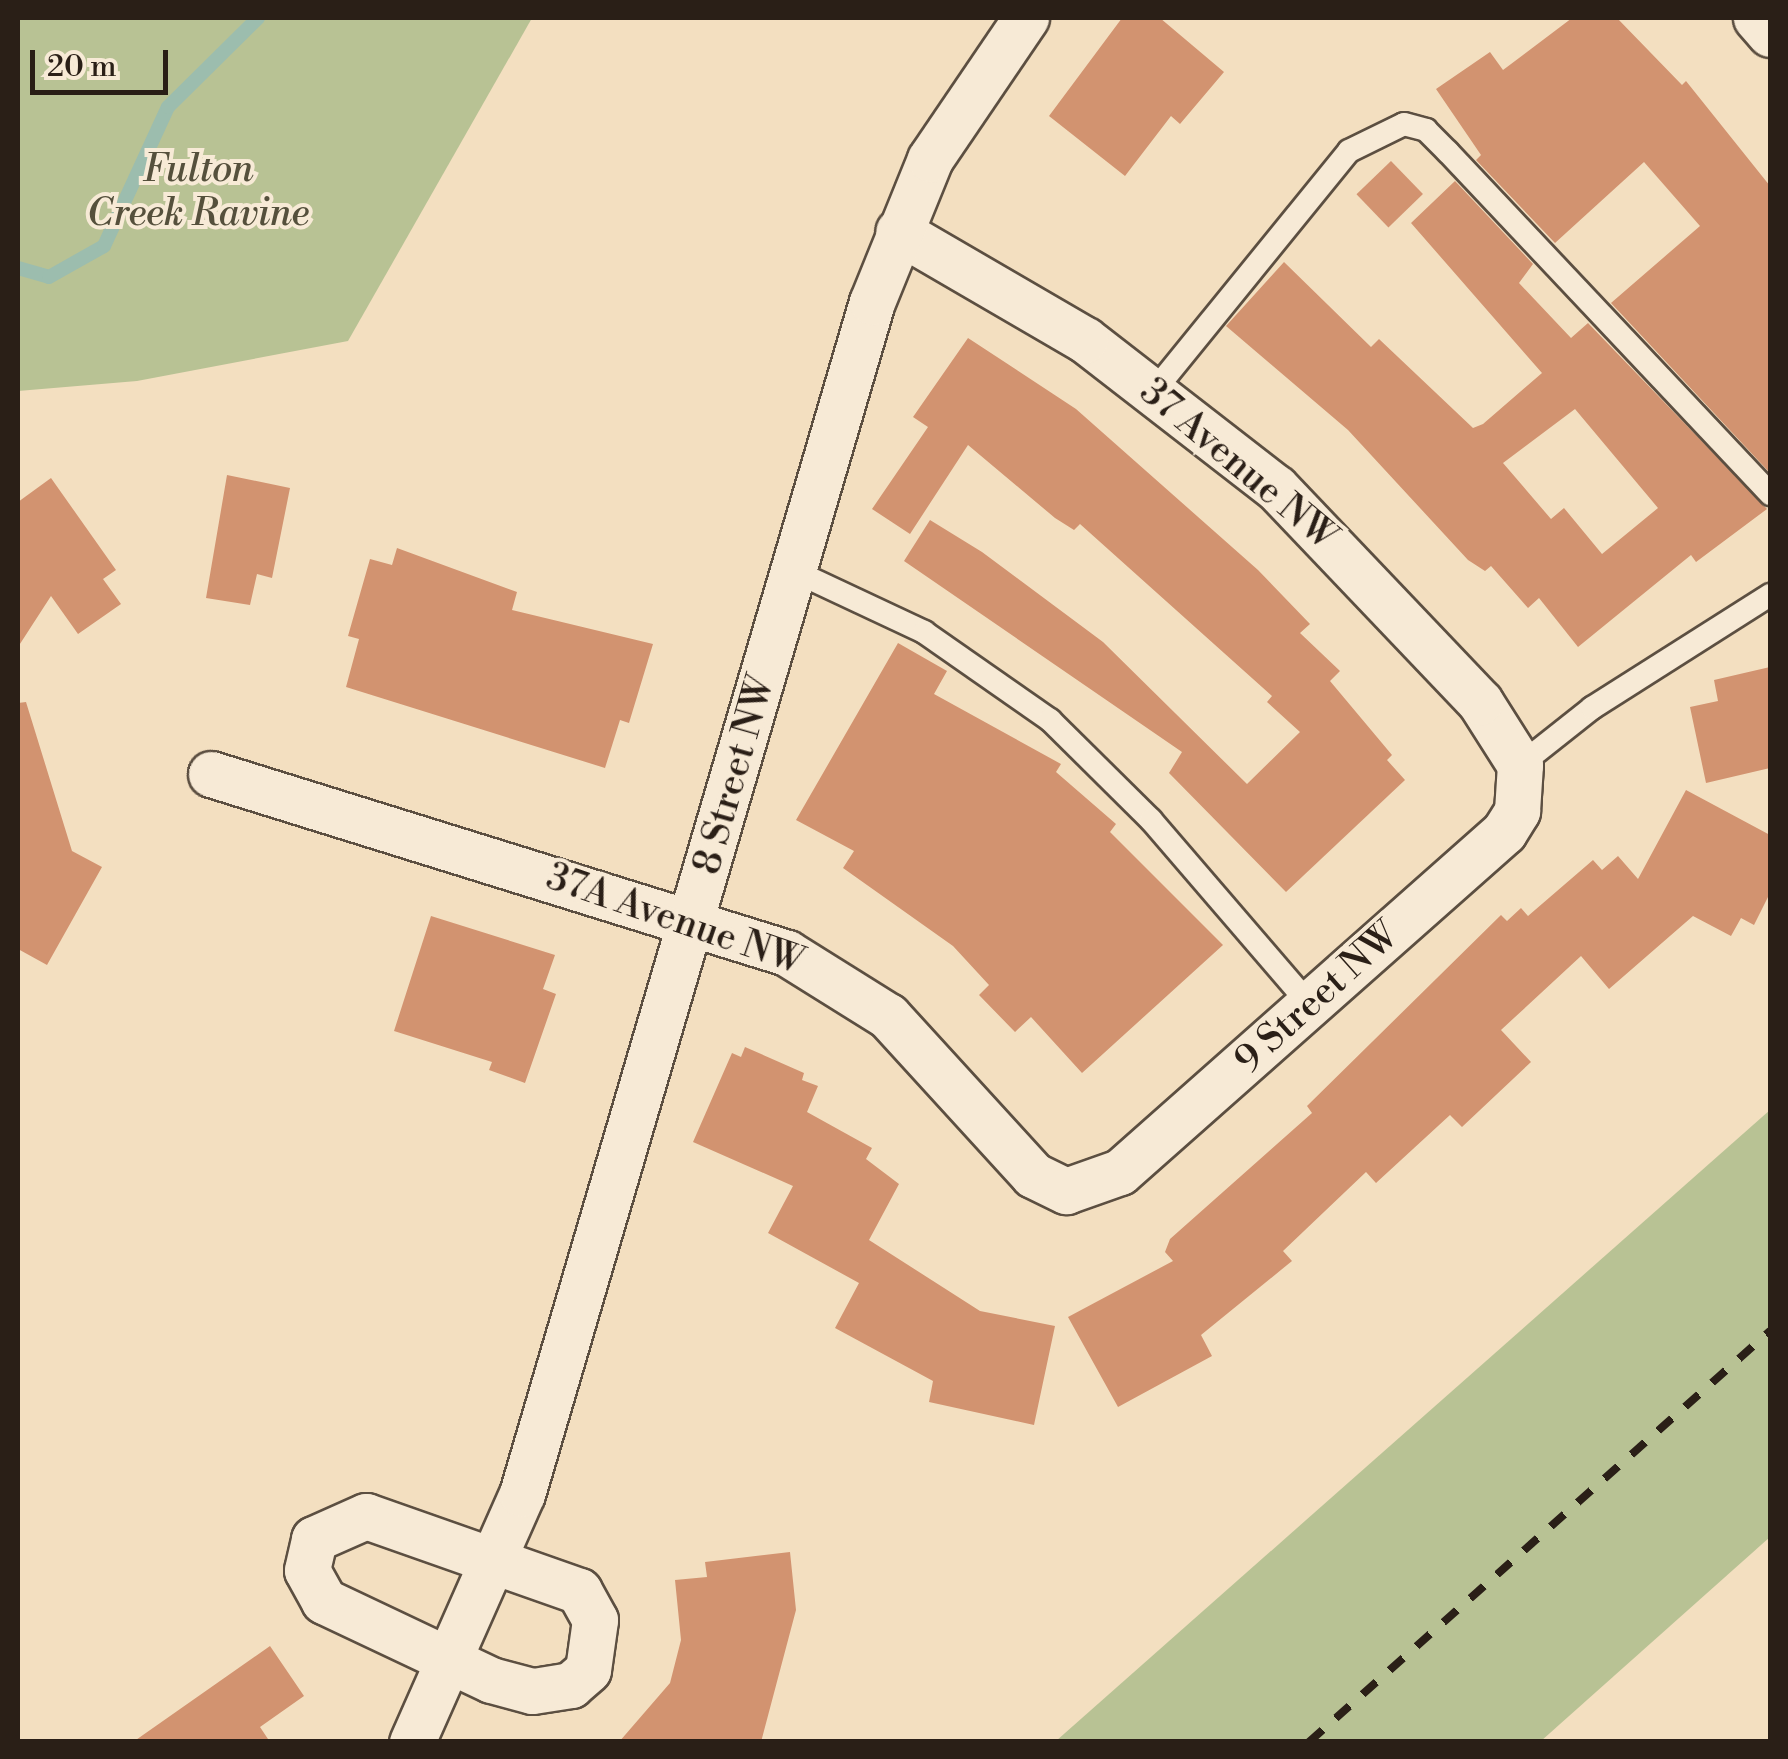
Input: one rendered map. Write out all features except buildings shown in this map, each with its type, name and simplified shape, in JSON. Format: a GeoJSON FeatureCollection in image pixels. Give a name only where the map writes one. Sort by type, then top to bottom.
{"type":"FeatureCollection","features":[{"type":"Feature","properties":{"kind":"street","name":"8 Street NW"},"geometry":{"type":"LineString","coordinates":[[412,1742],[453,1663],[498,1559],[898,231],[966,97],[1026,18]]}},
{"type":"Feature","properties":{"kind":"street"},"geometry":{"type":"LineString","coordinates":[[1756,18],[1770,34]]}},
{"type":"Feature","properties":{"kind":"street","name":"37 Avenue NW"},"geometry":{"type":"LineString","coordinates":[[898,231],[1018,298],[1154,391],[1325,534],[1495,720],[1520,765]]}},
{"type":"Feature","properties":{"kind":"street","name":"9 Street NW"},"geometry":{"type":"LineString","coordinates":[[1066,1191],[1120,1172],[1504,832],[1516,811],[1520,765]]}},
{"type":"Feature","properties":{"kind":"street","name":"37A Avenue NW"},"geometry":{"type":"LineString","coordinates":[[211,774],[693,918],[786,953],[858,993],[916,1042],[1017,1161],[1066,1191]]}},
{"type":"Feature","properties":{"kind":"street"},"geometry":{"type":"LineString","coordinates":[[366,1516],[498,1559],[578,1591],[595,1620],[588,1670],[571,1685],[532,1690],[453,1663],[324,1601],[307,1570],[314,1539],[366,1516]]}},
{"type":"Feature","properties":{"kind":"lane"},"geometry":{"type":"LineString","coordinates":[[1154,391],[1349,150],[1404,124],[1426,130],[1448,152],[1770,494]]}},
{"type":"Feature","properties":{"kind":"lane"},"geometry":{"type":"LineString","coordinates":[[794,571],[924,632],[1050,720],[1151,820],[1310,1004]]}},
{"type":"Feature","properties":{"kind":"lane"},"geometry":{"type":"LineString","coordinates":[[1520,765],[1592,708],[1770,596]]}},
{"type":"Feature","properties":{"kind":"green space","name":"Fulton Creek Ravine"},"geometry":{"type":"Polygon","coordinates":[[[18,18],[532,18],[348,341],[137,381],[18,391],[18,18]]]}},
{"type":"Feature","properties":{"kind":"green space"},"geometry":{"type":"Polygon","coordinates":[[[1770,1110],[1770,1537],[1541,1741],[1056,1741],[1770,1110]]]}},
{"type":"Feature","properties":{"kind":"waterway"},"geometry":{"type":"LineString","coordinates":[[18,268],[49,277],[104,246],[168,107],[258,18]]}},
{"type":"Feature","properties":{"kind":"railway"},"geometry":{"type":"LineString","coordinates":[[1309,1742],[1770,1331]]}}]}
